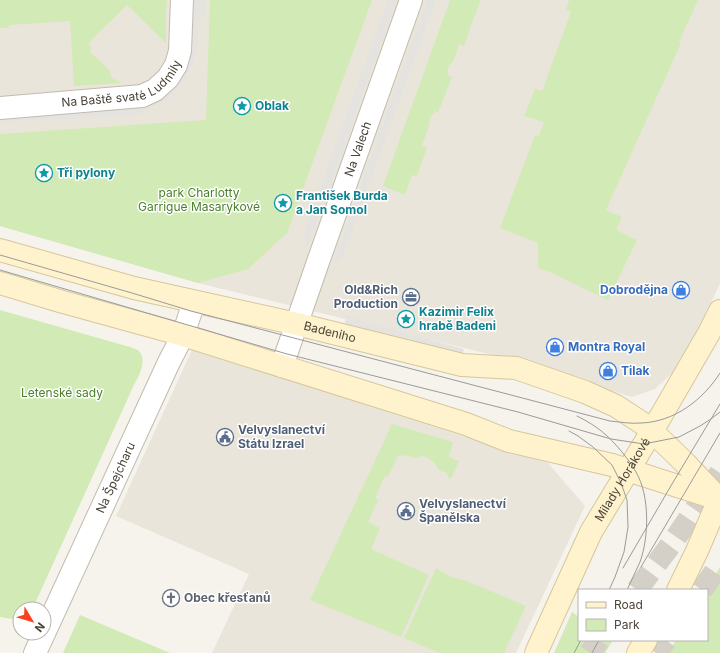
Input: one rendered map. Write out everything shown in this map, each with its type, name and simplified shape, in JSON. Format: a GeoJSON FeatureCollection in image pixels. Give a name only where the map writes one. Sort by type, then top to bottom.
{"type":"FeatureCollection","features":[{"type":"Feature","properties":{"kind":"main road","name":"Badeniho"},"geometry":{"type":"LineString","coordinates":[[0,250],[134,288],[297,324],[462,365],[516,368],[523,370],[592,394],[616,406],[652,431],[720,498]]}},
{"type":"Feature","properties":{"kind":"main road"},"geometry":{"type":"LineString","coordinates":[[0,283],[183,335],[466,424],[509,441],[612,465],[720,498],[697,552],[678,589]]}},
{"type":"Feature","properties":{"kind":"main road","name":"Milady Horákové"},"geometry":{"type":"LineString","coordinates":[[536,653],[591,532],[652,431],[709,333],[720,311]]}},
{"type":"Feature","properties":{"kind":"main road"},"geometry":{"type":"LineString","coordinates":[[638,653],[645,641]]}},
{"type":"Feature","properties":{"kind":"street","name":"Na Baště svaté Ludmily"},"geometry":{"type":"LineString","coordinates":[[0,108],[142,96],[155,90],[168,78],[176,65],[180,51],[182,0]]}},
{"type":"Feature","properties":{"kind":"street","name":"Na Valech"},"geometry":{"type":"LineString","coordinates":[[282,366],[411,0]]}},
{"type":"Feature","properties":{"kind":"street","name":"Na Špejcharu"},"geometry":{"type":"LineString","coordinates":[[35,653],[169,362],[183,335],[194,302]]}},
{"type":"Feature","properties":{"kind":"shaded area"},"geometry":{"type":"Polygon","coordinates":[[[0,0],[720,0],[720,284],[681,365],[655,389],[632,397],[497,356],[198,283],[0,226],[0,0]]]}},
{"type":"Feature","properties":{"kind":"shaded area"},"geometry":{"type":"Polygon","coordinates":[[[189,0],[206,0],[206,14],[199,20],[197,47],[194,60],[184,81],[168,98],[138,114],[126,116],[0,122],[0,112],[156,96],[189,0]]]}},
{"type":"Feature","properties":{"kind":"shaded area"},"geometry":{"type":"Polygon","coordinates":[[[388,0],[397,0],[307,249],[304,232],[388,0]]]}},
{"type":"Feature","properties":{"kind":"shaded area"},"geometry":{"type":"Polygon","coordinates":[[[427,0],[436,0],[343,257],[333,263],[427,0]]]}},
{"type":"Feature","properties":{"kind":"shaded area"},"geometry":{"type":"Polygon","coordinates":[[[347,315],[362,321],[464,349],[461,358],[344,325],[347,315]]]}},
{"type":"Feature","properties":{"kind":"shaded area"},"geometry":{"type":"Polygon","coordinates":[[[192,350],[548,463],[585,506],[516,653],[212,653],[249,574],[116,516],[192,350]]]}},
{"type":"Feature","properties":{"kind":"green space"},"geometry":{"type":"Polygon","coordinates":[[[0,0],[167,0],[166,43],[127,5],[88,44],[92,48],[89,51],[109,70],[112,78],[122,83],[74,86],[70,21],[9,25],[9,28],[0,28],[0,0]]]}},
{"type":"Feature","properties":{"kind":"green space","name":"park Charlotty Garrigue Masarykové"},"geometry":{"type":"Polygon","coordinates":[[[210,0],[372,0],[287,233],[248,269],[198,283],[0,226],[0,134],[206,120],[210,0]]]}},
{"type":"Feature","properties":{"kind":"green space"},"geometry":{"type":"Polygon","coordinates":[[[450,0],[481,0],[464,46],[459,44],[453,62],[448,68],[448,76],[452,77],[438,113],[435,111],[430,118],[422,146],[427,148],[417,176],[412,175],[405,195],[383,186],[450,0]]]}},
{"type":"Feature","properties":{"kind":"green space"},"geometry":{"type":"Polygon","coordinates":[[[569,0],[698,0],[679,42],[681,43],[606,210],[622,217],[616,230],[637,240],[608,300],[550,272],[538,268],[538,243],[500,228],[535,135],[539,136],[544,122],[524,116],[535,89],[542,91],[571,12],[566,10],[569,0]]]}},
{"type":"Feature","properties":{"kind":"green space","name":"Letenské sady"},"geometry":{"type":"Polygon","coordinates":[[[0,310],[134,348],[142,355],[143,360],[139,374],[36,601],[12,601],[12,619],[0,617],[0,310]]]}},
{"type":"Feature","properties":{"kind":"green space"},"geometry":{"type":"Polygon","coordinates":[[[392,424],[453,442],[449,457],[459,461],[451,479],[447,473],[439,470],[434,462],[426,457],[421,456],[414,458],[406,455],[398,455],[388,477],[385,476],[375,498],[378,500],[368,522],[380,528],[371,549],[429,575],[401,637],[310,600],[392,424]]]}},
{"type":"Feature","properties":{"kind":"green space"},"geometry":{"type":"Polygon","coordinates":[[[720,567],[720,653],[668,653],[675,641],[708,641],[708,589],[707,589],[720,567]]]}},
{"type":"Feature","properties":{"kind":"green space"},"geometry":{"type":"Polygon","coordinates":[[[436,568],[451,577],[464,580],[526,606],[504,653],[440,653],[404,638],[436,568]]]}},
{"type":"Feature","properties":{"kind":"green space"},"geometry":{"type":"Polygon","coordinates":[[[572,612],[578,616],[578,641],[612,641],[605,653],[554,653],[572,612]]]}},
{"type":"Feature","properties":{"kind":"green space"},"geometry":{"type":"Polygon","coordinates":[[[80,615],[170,653],[63,653],[80,615]]]}},
{"type":"Feature","properties":{"kind":"tunnel"},"geometry":{"type":"LineString","coordinates":[[638,589],[675,539],[720,473]]}},
{"type":"Feature","properties":{"kind":"tunnel"},"geometry":{"type":"LineString","coordinates":[[703,589],[720,564]]}},
{"type":"Feature","properties":{"kind":"tunnel"},"geometry":{"type":"LineString","coordinates":[[590,653],[598,641]]}},
{"type":"Feature","properties":{"kind":"tunnel"},"geometry":{"type":"LineString","coordinates":[[656,653],[665,641]]}},
{"type":"Feature","properties":{"kind":"tram line"},"geometry":{"type":"LineString","coordinates":[[0,255],[191,311],[610,421],[641,423],[665,419],[686,408],[696,400],[705,392],[720,373]]}},
{"type":"Feature","properties":{"kind":"tram line"},"geometry":{"type":"LineString","coordinates":[[0,270],[287,354],[518,412],[611,439],[644,444],[679,437],[700,426],[720,412]]}},
{"type":"Feature","properties":{"kind":"tram line"},"geometry":{"type":"LineString","coordinates":[[623,568],[720,404]]}},
{"type":"Feature","properties":{"kind":"tram line"},"geometry":{"type":"LineString","coordinates":[[577,416],[596,427],[617,446],[635,469],[641,482],[646,504],[647,517],[645,541],[640,562],[627,589]]}},
{"type":"Feature","properties":{"kind":"tram line"},"geometry":{"type":"LineString","coordinates":[[569,431],[593,447],[612,465],[627,500],[628,527],[624,552],[609,589]]}},
{"type":"Feature","properties":{"kind":"tram line"},"geometry":{"type":"LineString","coordinates":[[641,567],[720,433]]}},
{"type":"Feature","properties":{"kind":"tram line"},"geometry":{"type":"LineString","coordinates":[[574,653],[580,641]]}},
{"type":"Feature","properties":{"kind":"tram line"},"geometry":{"type":"LineString","coordinates":[[592,653],[598,641]]}},
{"type":"Feature","properties":{"kind":"place","name":"Oblak"},"geometry":{"type":"Point","coordinates":[242,106]}},
{"type":"Feature","properties":{"kind":"place","name":"Tři pylony"},"geometry":{"type":"Point","coordinates":[44,173]}},
{"type":"Feature","properties":{"kind":"place","name":"František Burda a Jan Somol"},"geometry":{"type":"Point","coordinates":[283,203]}},
{"type":"Feature","properties":{"kind":"place","name":"Dobrodějna"},"geometry":{"type":"Point","coordinates":[681,290]}},
{"type":"Feature","properties":{"kind":"place","name":"Old&Rich Production"},"geometry":{"type":"Point","coordinates":[411,297]}},
{"type":"Feature","properties":{"kind":"place","name":"Kazimir Felix hrabě Badeni"},"geometry":{"type":"Point","coordinates":[406,319]}},
{"type":"Feature","properties":{"kind":"place","name":"Montra Royal"},"geometry":{"type":"Point","coordinates":[555,347]}},
{"type":"Feature","properties":{"kind":"place","name":"Tilak"},"geometry":{"type":"Point","coordinates":[608,371]}},
{"type":"Feature","properties":{"kind":"place","name":"Velvyslanectví Státu Izrael"},"geometry":{"type":"Point","coordinates":[225,437]}},
{"type":"Feature","properties":{"kind":"place","name":"Velvyslanectví Španělska"},"geometry":{"type":"Point","coordinates":[406,511]}},
{"type":"Feature","properties":{"kind":"place","name":"Obec křesťanů"},"geometry":{"type":"Point","coordinates":[171,598]}}]}
